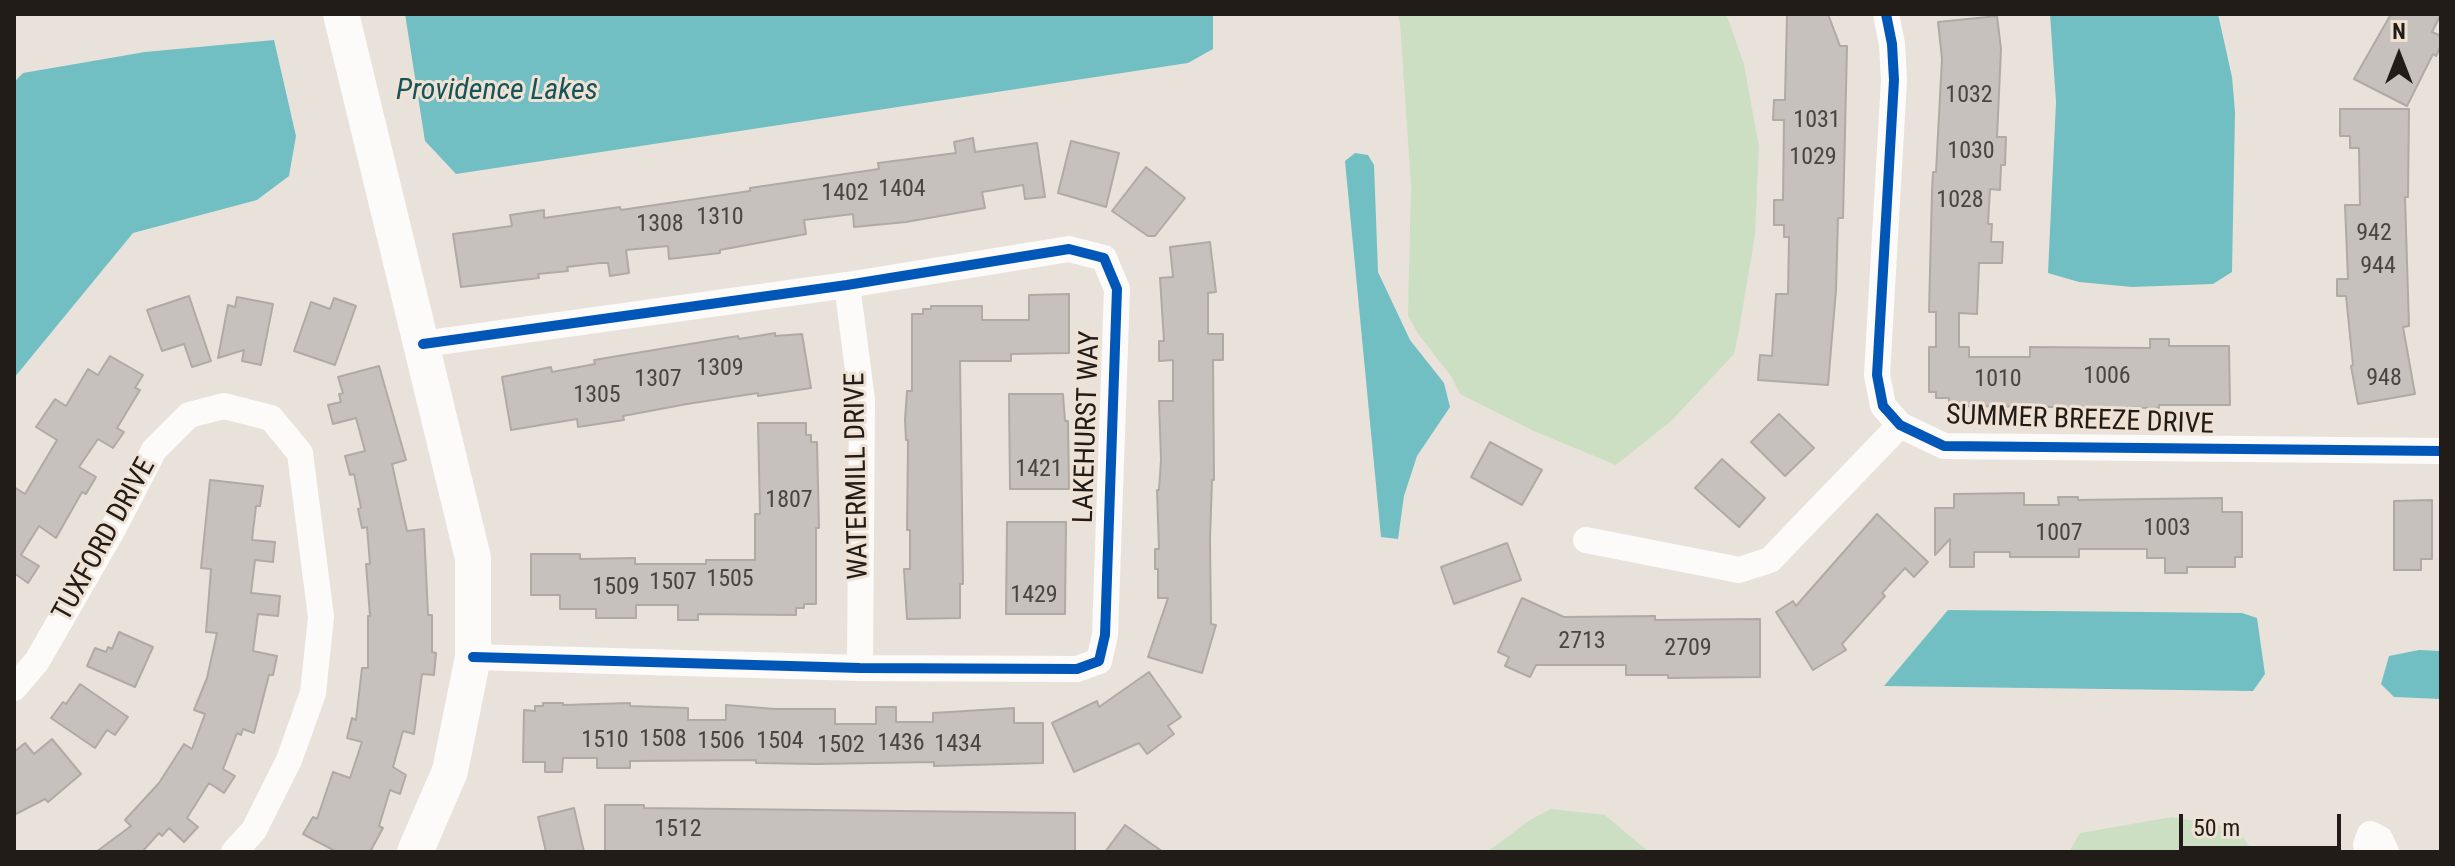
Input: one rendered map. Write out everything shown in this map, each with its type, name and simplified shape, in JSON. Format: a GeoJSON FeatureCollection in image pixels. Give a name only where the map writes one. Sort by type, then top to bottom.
{"type":"FeatureCollection","features":[{"type":"Feature","properties":{"kind":"street"},"geometry":{"type":"LineString","coordinates":[[341,14],[473,558],[473,657],[450,771],[415,852]]}},
{"type":"Feature","properties":{"kind":"street"},"geometry":{"type":"LineString","coordinates":[[1586,540],[1739,570],[1770,560],[1900,425],[1883,406],[1877,375],[1894,80],[1886,14]]}},
{"type":"Feature","properties":{"kind":"street","name":"LAKEHURST WAY"},"geometry":{"type":"LineString","coordinates":[[423,344],[847,285],[1069,249],[1104,258],[1117,289],[1105,635],[1099,661],[1077,669],[860,668],[473,657]]}},
{"type":"Feature","properties":{"kind":"street","name":"WATERMILL DRIVE"},"geometry":{"type":"LineString","coordinates":[[847,285],[862,400],[860,668]]}},
{"type":"Feature","properties":{"kind":"street","name":"TUXFORD DRIVE"},"geometry":{"type":"LineString","coordinates":[[14,688],[37,661],[113,529],[154,450],[189,415],[224,406],[271,418],[300,453],[321,617],[313,693],[289,760],[254,830],[234,852]]}},
{"type":"Feature","properties":{"kind":"street","name":"SUMMER BREEZE DRIVE"},"geometry":{"type":"LineString","coordinates":[[1900,425],[1944,446],[2441,451]]}},
{"type":"Feature","properties":{"kind":"street"},"geometry":{"type":"LineString","coordinates":[[2370,852],[2366,845],[2370,834],[2380,839],[2386,852]]}},
{"type":"Feature","properties":{"kind":"green space"},"geometry":{"type":"Polygon","coordinates":[[[1397,14],[1726,14],[1744,64],[1759,147],[1755,235],[1734,354],[1671,421],[1616,465],[1534,431],[1460,394],[1408,315],[1411,186],[1397,14]]]}},
{"type":"Feature","properties":{"kind":"green space"},"geometry":{"type":"Polygon","coordinates":[[[1551,809],[1605,815],[1649,852],[1487,852],[1530,820],[1551,809]]]}},
{"type":"Feature","properties":{"kind":"green space"},"geometry":{"type":"Polygon","coordinates":[[[2172,817],[2236,828],[2254,852],[2069,852],[2080,833],[2172,817]]]}},
{"type":"Feature","properties":{"kind":"water","name":"Providence Lakes"},"geometry":{"type":"Polygon","coordinates":[[[405,14],[1213,14],[1213,49],[1188,63],[456,174],[425,141],[405,14]]]}},
{"type":"Feature","properties":{"kind":"water"},"geometry":{"type":"Polygon","coordinates":[[[2050,14],[2218,14],[2232,77],[2235,112],[2232,272],[2213,284],[2132,287],[2079,282],[2048,273],[2056,102],[2050,14]]]}},
{"type":"Feature","properties":{"kind":"water"},"geometry":{"type":"Polygon","coordinates":[[[274,40],[296,136],[289,176],[257,200],[133,233],[14,378],[14,82],[23,73],[145,52],[274,40]]]}},
{"type":"Feature","properties":{"kind":"water"},"geometry":{"type":"Polygon","coordinates":[[[1355,153],[1368,155],[1374,165],[1378,272],[1410,340],[1444,383],[1450,407],[1417,456],[1404,496],[1398,539],[1381,537],[1345,161],[1355,153]]]}},
{"type":"Feature","properties":{"kind":"water"},"geometry":{"type":"Polygon","coordinates":[[[1948,610],[2242,613],[2257,618],[2265,674],[2253,691],[1884,686],[1948,610]]]}},
{"type":"Feature","properties":{"kind":"water"},"geometry":{"type":"Polygon","coordinates":[[[2419,650],[2441,651],[2441,699],[2394,697],[2381,684],[2389,656],[2419,650]]]}},
{"type":"Feature","properties":{"kind":"building"},"geometry":{"type":"Polygon","coordinates":[[[1787,14],[1828,14],[1840,46],[1847,46],[1843,218],[1838,218],[1828,385],[1758,380],[1760,355],[1772,356],[1776,294],[1788,294],[1789,237],[1784,237],[1784,225],[1774,225],[1774,200],[1783,200],[1784,120],[1773,120],[1774,100],[1785,100],[1787,14]]]}},
{"type":"Feature","properties":{"kind":"building"},"geometry":{"type":"Polygon","coordinates":[[[2391,14],[2441,14],[2432,32],[2441,36],[2441,45],[2436,56],[2433,54],[2407,106],[2354,79],[2391,14]]]}},
{"type":"Feature","properties":{"kind":"building"},"geometry":{"type":"Polygon","coordinates":[[[1997,16],[2001,49],[1997,137],[2006,137],[2005,165],[2001,165],[2000,190],[1990,189],[1988,224],[1992,224],[1991,242],[2003,242],[2002,263],[1979,263],[1977,314],[1959,313],[1959,347],[1969,347],[1969,357],[2030,357],[2030,347],[2150,348],[2150,339],[2169,339],[2169,346],[2229,346],[2230,405],[2159,405],[2159,408],[1949,406],[1949,398],[1936,398],[1936,392],[1929,392],[1929,347],[1936,347],[1936,312],[1929,312],[1932,191],[1933,172],[1936,172],[1942,59],[1938,22],[1997,16]]]}},
{"type":"Feature","properties":{"kind":"building"},"geometry":{"type":"Polygon","coordinates":[[[2340,109],[2409,109],[2408,197],[2405,197],[2409,326],[2403,327],[2415,394],[2358,404],[2351,366],[2346,296],[2337,296],[2337,279],[2348,279],[2345,205],[2360,205],[2359,148],[2350,148],[2350,136],[2340,136],[2340,109]]]}},
{"type":"Feature","properties":{"kind":"building"},"geometry":{"type":"Polygon","coordinates":[[[973,138],[975,152],[1037,143],[1045,197],[1025,199],[1023,185],[982,192],[985,208],[906,222],[854,227],[853,214],[804,220],[806,234],[720,250],[720,253],[669,259],[668,246],[626,250],[629,273],[610,276],[608,263],[600,263],[538,274],[539,278],[461,287],[453,234],[512,226],[510,215],[544,210],[544,218],[750,191],[750,188],[879,169],[878,163],[956,153],[954,142],[973,138]]]}},
{"type":"Feature","properties":{"kind":"building"},"geometry":{"type":"Polygon","coordinates":[[[1071,141],[1119,153],[1106,207],[1058,193],[1071,141]]]}},
{"type":"Feature","properties":{"kind":"building"},"geometry":{"type":"Polygon","coordinates":[[[1146,167],[1185,198],[1155,236],[1148,236],[1112,211],[1146,167]]]}},
{"type":"Feature","properties":{"kind":"building"},"geometry":{"type":"Polygon","coordinates":[[[1210,242],[1216,292],[1208,293],[1208,334],[1223,334],[1223,360],[1213,360],[1214,480],[1210,539],[1211,624],[1216,625],[1202,673],[1148,657],[1168,598],[1158,598],[1158,569],[1155,569],[1155,549],[1159,549],[1159,401],[1173,401],[1173,360],[1159,361],[1159,341],[1164,341],[1160,278],[1173,277],[1170,247],[1210,242]]]}},
{"type":"Feature","properties":{"kind":"building"},"geometry":{"type":"Polygon","coordinates":[[[1069,294],[1069,353],[1011,354],[1011,361],[960,361],[963,584],[960,584],[960,618],[907,619],[904,569],[910,569],[910,530],[907,530],[908,440],[905,420],[907,391],[912,391],[912,314],[923,314],[923,309],[931,309],[931,306],[982,306],[982,320],[1029,320],[1029,295],[1069,294]]]}},
{"type":"Feature","properties":{"kind":"building"},"geometry":{"type":"Polygon","coordinates":[[[189,296],[211,361],[192,367],[184,344],[162,351],[147,310],[189,296]]]}},
{"type":"Feature","properties":{"kind":"building"},"geometry":{"type":"Polygon","coordinates":[[[237,297],[273,304],[261,365],[242,361],[244,350],[218,358],[228,305],[235,307],[237,297]]]}},
{"type":"Feature","properties":{"kind":"building"},"geometry":{"type":"Polygon","coordinates":[[[334,298],[356,306],[335,365],[294,351],[311,302],[330,309],[334,298]]]}},
{"type":"Feature","properties":{"kind":"building"},"geometry":{"type":"Polygon","coordinates":[[[775,333],[775,336],[802,334],[811,388],[687,404],[623,416],[624,420],[578,427],[577,419],[511,430],[502,377],[551,367],[552,372],[595,364],[594,360],[738,336],[739,339],[775,333]]]}},
{"type":"Feature","properties":{"kind":"building"},"geometry":{"type":"Polygon","coordinates":[[[110,356],[143,375],[135,388],[140,390],[117,428],[124,432],[113,448],[98,439],[79,467],[96,477],[86,494],[82,492],[56,538],[39,526],[21,555],[39,566],[28,583],[14,573],[14,487],[25,494],[57,440],[36,427],[55,399],[66,406],[88,369],[98,375],[110,356]]]}},
{"type":"Feature","properties":{"kind":"building"},"geometry":{"type":"Polygon","coordinates":[[[379,366],[406,460],[392,464],[407,531],[424,529],[428,615],[432,615],[432,652],[436,653],[434,675],[422,674],[414,734],[403,731],[393,767],[406,775],[400,794],[390,790],[379,826],[383,828],[370,852],[337,852],[303,834],[313,817],[317,819],[333,772],[350,778],[362,742],[347,738],[352,718],[356,720],[362,668],[368,668],[370,616],[366,564],[370,564],[367,527],[362,528],[354,474],[350,475],[345,456],[365,451],[356,418],[333,424],[328,405],[341,402],[339,394],[343,393],[338,377],[379,366]]]}},
{"type":"Feature","properties":{"kind":"building"},"geometry":{"type":"Polygon","coordinates":[[[1009,394],[1063,394],[1065,421],[1068,421],[1069,489],[1010,489],[1009,394]]]}},
{"type":"Feature","properties":{"kind":"building"},"geometry":{"type":"Polygon","coordinates":[[[1779,414],[1814,448],[1785,476],[1751,442],[1779,414]]]}},
{"type":"Feature","properties":{"kind":"building"},"geometry":{"type":"Polygon","coordinates":[[[758,423],[806,423],[806,435],[811,435],[811,442],[817,442],[819,528],[816,528],[816,604],[796,608],[796,615],[698,614],[698,620],[678,620],[678,605],[636,605],[636,618],[596,618],[596,609],[560,609],[560,595],[531,595],[531,554],[580,554],[580,559],[635,558],[635,564],[755,560],[755,514],[760,514],[758,423]]]}},
{"type":"Feature","properties":{"kind":"building"},"geometry":{"type":"Polygon","coordinates":[[[1490,442],[1542,470],[1522,505],[1471,477],[1490,442]]]}},
{"type":"Feature","properties":{"kind":"building"},"geometry":{"type":"Polygon","coordinates":[[[1722,459],[1765,498],[1739,527],[1695,488],[1722,459]]]}},
{"type":"Feature","properties":{"kind":"building"},"geometry":{"type":"Polygon","coordinates":[[[210,480],[263,486],[260,506],[256,506],[252,540],[275,542],[273,562],[255,560],[251,593],[280,596],[278,616],[258,614],[253,651],[277,656],[273,675],[269,675],[254,733],[243,729],[241,735],[237,733],[223,769],[235,776],[224,793],[209,783],[187,818],[198,827],[184,842],[169,828],[162,836],[159,833],[142,852],[96,852],[131,826],[125,820],[159,783],[184,744],[192,749],[205,714],[194,710],[207,678],[217,633],[206,632],[211,569],[201,568],[210,480]]]}},
{"type":"Feature","properties":{"kind":"building"},"geometry":{"type":"Polygon","coordinates":[[[2024,493],[2024,505],[2059,505],[2058,497],[2078,497],[2078,500],[2222,498],[2222,512],[2242,512],[2242,557],[2235,557],[2235,567],[2187,567],[2187,573],[2165,573],[2165,558],[2147,558],[2147,549],[2079,549],[2079,557],[2010,557],[2010,552],[1974,552],[1974,567],[1950,567],[1950,539],[1935,555],[1935,508],[1954,508],[1954,494],[2024,493]]]}},
{"type":"Feature","properties":{"kind":"building"},"geometry":{"type":"Polygon","coordinates":[[[2432,500],[2432,559],[2421,559],[2421,570],[2394,570],[2394,501],[2432,500]]]}},
{"type":"Feature","properties":{"kind":"building"},"geometry":{"type":"Polygon","coordinates":[[[1877,514],[1928,562],[1914,577],[1905,568],[1882,593],[1885,596],[1842,644],[1846,650],[1813,670],[1776,612],[1793,601],[1796,606],[1877,514]]]}},
{"type":"Feature","properties":{"kind":"building"},"geometry":{"type":"Polygon","coordinates":[[[1007,522],[1066,522],[1065,614],[1006,614],[1007,522]]]}},
{"type":"Feature","properties":{"kind":"building"},"geometry":{"type":"Polygon","coordinates":[[[1507,543],[1521,580],[1454,604],[1441,567],[1507,543]]]}},
{"type":"Feature","properties":{"kind":"building"},"geometry":{"type":"Polygon","coordinates":[[[1522,598],[1564,617],[1760,619],[1760,677],[1668,678],[1668,675],[1626,675],[1626,665],[1536,665],[1530,677],[1505,666],[1509,657],[1498,652],[1522,598]]]}},
{"type":"Feature","properties":{"kind":"building"},"geometry":{"type":"Polygon","coordinates":[[[119,632],[153,647],[135,687],[87,666],[95,648],[106,652],[108,647],[112,649],[119,632]]]}},
{"type":"Feature","properties":{"kind":"building"},"geometry":{"type":"Polygon","coordinates":[[[1149,672],[1181,717],[1168,726],[1174,734],[1147,754],[1139,743],[1074,772],[1052,723],[1097,701],[1099,707],[1149,672]]]}},
{"type":"Feature","properties":{"kind":"building"},"geometry":{"type":"Polygon","coordinates":[[[80,684],[128,717],[115,735],[107,730],[95,748],[51,718],[80,684]]]}},
{"type":"Feature","properties":{"kind":"building"},"geometry":{"type":"Polygon","coordinates":[[[543,703],[630,703],[630,706],[688,708],[688,720],[726,720],[726,705],[835,709],[835,724],[876,724],[876,707],[896,707],[896,722],[933,722],[933,713],[1014,708],[1014,723],[1043,723],[1043,763],[934,766],[934,762],[630,761],[630,768],[597,768],[597,758],[563,758],[562,772],[545,772],[545,762],[523,762],[524,710],[535,711],[535,706],[543,706],[543,703]]]}},
{"type":"Feature","properties":{"kind":"building"},"geometry":{"type":"Polygon","coordinates":[[[52,739],[81,774],[48,802],[45,799],[14,815],[14,752],[25,743],[34,754],[52,739]]]}},
{"type":"Feature","properties":{"kind":"building"},"geometry":{"type":"Polygon","coordinates":[[[605,805],[1075,813],[1075,852],[605,852],[605,805]]]}},
{"type":"Feature","properties":{"kind":"building"},"geometry":{"type":"Polygon","coordinates":[[[574,808],[584,852],[546,852],[538,817],[574,808]]]}},
{"type":"Feature","properties":{"kind":"building"},"geometry":{"type":"Polygon","coordinates":[[[1125,825],[1163,852],[1105,852],[1125,825]]]}},
{"type":"Feature","properties":{"kind":"cycle path"},"geometry":{"type":"LineString","coordinates":[[1886,14],[1894,80],[1877,375],[1883,406],[1900,425],[1944,446],[2441,451]]}},
{"type":"Feature","properties":{"kind":"cycle path"},"geometry":{"type":"LineString","coordinates":[[423,344],[847,285],[1069,249],[1104,258],[1117,289],[1105,635],[1099,661],[1077,669],[860,668],[473,657]]}}]}
